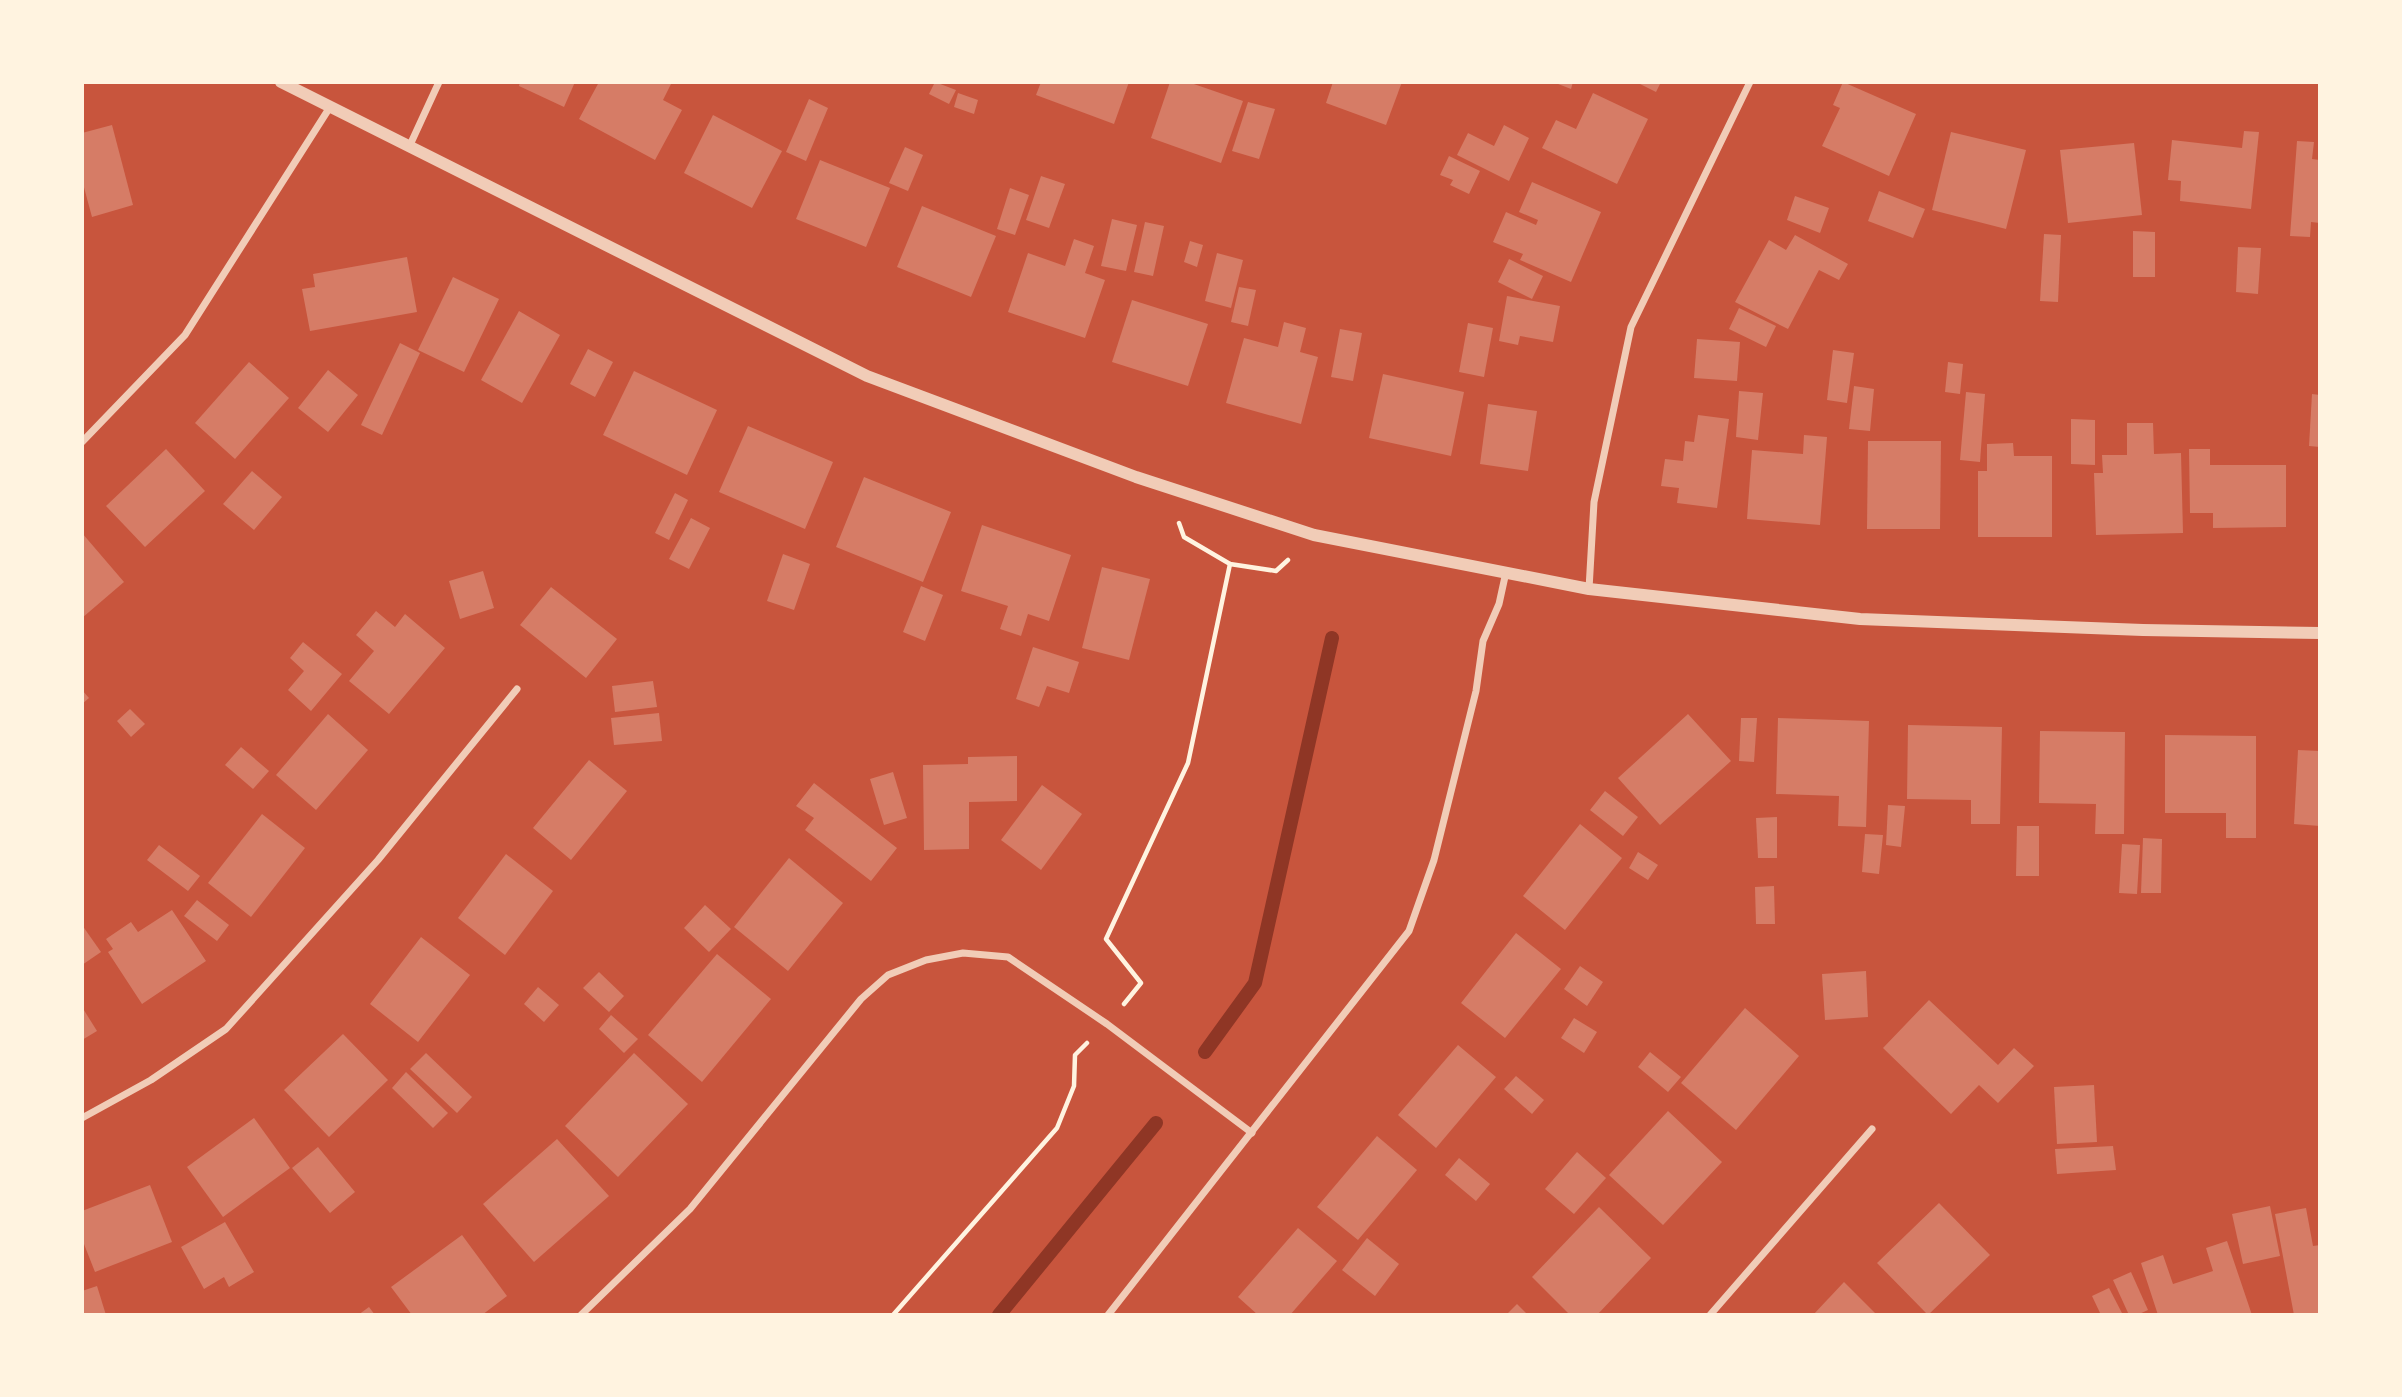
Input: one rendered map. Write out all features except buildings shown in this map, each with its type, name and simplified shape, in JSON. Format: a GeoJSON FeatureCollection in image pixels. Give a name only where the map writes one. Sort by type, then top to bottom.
{"type":"FeatureCollection","features":[{"type":"Feature","properties":{"kind":"street"},"geometry":{"type":"LineString","coordinates":[[281,82],[867,376],[1136,477],[1314,535],[1589,589],[1860,620],[2130,630],[2320,633]]}},
{"type":"Feature","properties":{"kind":"street"},"geometry":{"type":"LineString","coordinates":[[410,145],[439,82]]}},
{"type":"Feature","properties":{"kind":"street"},"geometry":{"type":"LineString","coordinates":[[1589,589],[1594,502],[1631,327],[1750,82]]}},
{"type":"Feature","properties":{"kind":"street"},"geometry":{"type":"LineString","coordinates":[[82,442],[185,335],[330,107]]}},
{"type":"Feature","properties":{"kind":"street"},"geometry":{"type":"LineString","coordinates":[[1108,1315],[1409,931],[1434,860],[1476,691],[1483,641],[1499,604],[1506,572]]}},
{"type":"Feature","properties":{"kind":"street"},"geometry":{"type":"LineString","coordinates":[[82,1118],[151,1080],[226,1029],[378,860],[517,689]]}},
{"type":"Feature","properties":{"kind":"street"},"geometry":{"type":"LineString","coordinates":[[580,1315],[690,1209],[861,999],[888,975],[926,960],[963,953],[1008,957],[1107,1024],[1252,1133]]}},
{"type":"Feature","properties":{"kind":"street"},"geometry":{"type":"LineString","coordinates":[[1710,1315],[1872,1129]]}},
{"type":"Feature","properties":{"kind":"path"},"geometry":{"type":"LineString","coordinates":[[1166,486],[1184,537],[1230,564],[1276,571],[1314,535]]}},
{"type":"Feature","properties":{"kind":"path"},"geometry":{"type":"LineString","coordinates":[[893,1315],[1057,1128],[1074,1086],[1075,1055],[1107,1024],[1140,983],[1106,939],[1188,763],[1230,564]]}},
{"type":"Feature","properties":{"kind":"waterway"},"geometry":{"type":"LineString","coordinates":[[1205,1052],[1255,983],[1332,638]]}},
{"type":"Feature","properties":{"kind":"waterway"},"geometry":{"type":"LineString","coordinates":[[999,1315],[1156,1123]]}}]}
